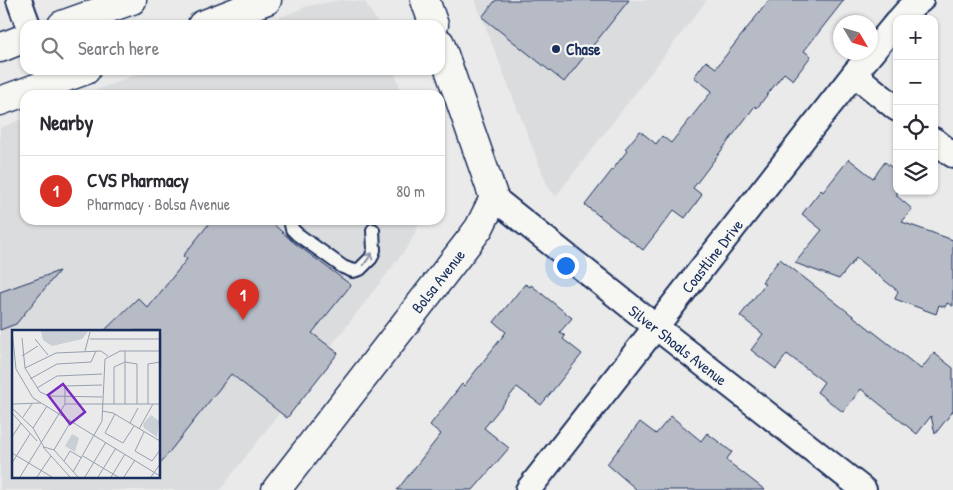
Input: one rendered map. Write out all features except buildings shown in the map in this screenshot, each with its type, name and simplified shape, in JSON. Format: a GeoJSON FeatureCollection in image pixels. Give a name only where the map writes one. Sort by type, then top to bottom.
{"type":"FeatureCollection","features":[{"type":"Feature","properties":{"kind":"main road"},"geometry":{"type":"LineString","coordinates":[[76,20],[132,0]]}},
{"type":"Feature","properties":{"kind":"main road"},"geometry":{"type":"LineString","coordinates":[[215,20],[267,0]]}},
{"type":"Feature","properties":{"kind":"main road"},"geometry":{"type":"LineString","coordinates":[[425,0],[432,20]]}},
{"type":"Feature","properties":{"kind":"main road"},"geometry":{"type":"LineString","coordinates":[[0,48],[20,40]]}},
{"type":"Feature","properties":{"kind":"main road"},"geometry":{"type":"LineString","coordinates":[[445,57],[494,198]]}},
{"type":"Feature","properties":{"kind":"main road"},"geometry":{"type":"LineString","coordinates":[[22,90],[48,77]]}},
{"type":"Feature","properties":{"kind":"main road"},"geometry":{"type":"LineString","coordinates":[[0,101],[20,91]]}},
{"type":"Feature","properties":{"kind":"main road","name":"Bolsa Avenue"},"geometry":{"type":"LineString","coordinates":[[276,490],[479,228],[494,198]]}},
{"type":"Feature","properties":{"kind":"street"},"geometry":{"type":"LineString","coordinates":[[19,0],[26,20]]}},
{"type":"Feature","properties":{"kind":"street"},"geometry":{"type":"LineString","coordinates":[[903,15],[921,0]]}},
{"type":"Feature","properties":{"kind":"street","name":"Coastline Drive"},"geometry":{"type":"LineString","coordinates":[[528,490],[893,27]]}},
{"type":"Feature","properties":{"kind":"street"},"geometry":{"type":"LineString","coordinates":[[854,74],[893,106]]}},
{"type":"Feature","properties":{"kind":"street"},"geometry":{"type":"LineString","coordinates":[[938,143],[953,155]]}},
{"type":"Feature","properties":{"kind":"street","name":"Silver Shoals Avenue"},"geometry":{"type":"LineString","coordinates":[[494,198],[864,490]]}},
{"type":"Feature","properties":{"kind":"lane"},"geometry":{"type":"LineString","coordinates":[[291,225],[297,234],[343,268],[354,271],[360,269],[371,258],[374,250],[373,230]]}},
{"type":"Feature","properties":{"kind":"shaded area"},"geometry":{"type":"Polygon","coordinates":[[[341,0],[365,2],[376,20],[273,20],[308,6],[341,0]]]}},
{"type":"Feature","properties":{"kind":"shaded area"},"geometry":{"type":"Polygon","coordinates":[[[475,0],[707,0],[556,196],[548,187],[475,0]]]}},
{"type":"Feature","properties":{"kind":"shaded area"},"geometry":{"type":"Polygon","coordinates":[[[134,75],[396,75],[400,90],[97,90],[134,75]]]}},
{"type":"Feature","properties":{"kind":"shaded area"},"geometry":{"type":"Polygon","coordinates":[[[20,120],[20,225],[419,225],[409,245],[220,490],[0,490],[0,128],[20,120]]]}},
{"type":"Feature","properties":{"kind":"place","name":"Chase"},"geometry":{"type":"Point","coordinates":[556,49]}},
{"type":"Feature","properties":{"kind":"place","name":"CVS Pharmacy"},"geometry":{"type":"Point","coordinates":[243,320]}}]}
